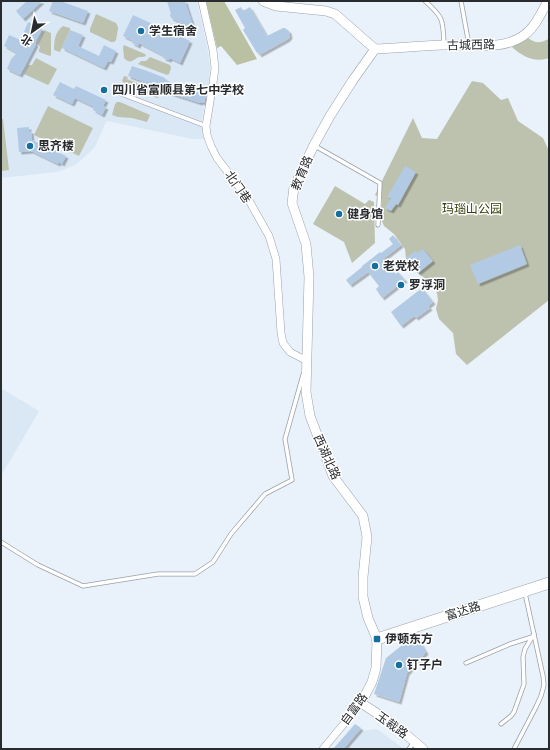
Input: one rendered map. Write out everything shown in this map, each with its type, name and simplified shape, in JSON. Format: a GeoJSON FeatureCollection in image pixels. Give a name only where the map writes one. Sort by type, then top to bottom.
{"type":"FeatureCollection","features":[{"type":"Feature","properties":{"kind":"main road","name":"富达路"},"geometry":{"type":"LineString","coordinates":[[377,639],[549,583]]}},
{"type":"Feature","properties":{"kind":"street","name":"北门巷"},"geometry":{"type":"LineString","coordinates":[[202,1],[213,50],[215,68],[206,126],[207,135],[217,158],[247,197],[269,236],[276,259],[283,343],[290,352],[307,361]]}},
{"type":"Feature","properties":{"kind":"street"},"geometry":{"type":"LineString","coordinates":[[263,1],[276,6],[326,11],[335,14],[375,49]]}},
{"type":"Feature","properties":{"kind":"street","name":"古城西路"},"geometry":{"type":"LineString","coordinates":[[375,49],[444,45],[496,46],[510,43],[524,36],[535,24],[548,1]]}},
{"type":"Feature","properties":{"kind":"street","name":"教育路"},"geometry":{"type":"LineString","coordinates":[[307,361],[309,277],[306,244],[292,203],[294,187],[330,116],[375,49]]}},
{"type":"Feature","properties":{"kind":"street","name":"西湖北路"},"geometry":{"type":"LineString","coordinates":[[307,361],[306,392],[310,416],[333,476],[363,516],[367,537],[363,577],[363,597],[368,618],[377,639]]}},
{"type":"Feature","properties":{"kind":"street","name":"自富路"},"geometry":{"type":"LineString","coordinates":[[323,749],[361,703],[372,682],[376,668],[377,639]]}},
{"type":"Feature","properties":{"kind":"street","name":"玉裁路"},"geometry":{"type":"LineString","coordinates":[[361,703],[395,725],[412,745],[423,749]]}},
{"type":"Feature","properties":{"kind":"lane"},"geometry":{"type":"LineString","coordinates":[[425,1],[435,9],[440,16],[443,24],[444,45]]}},
{"type":"Feature","properties":{"kind":"lane"},"geometry":{"type":"LineString","coordinates":[[461,1],[469,45]]}},
{"type":"Feature","properties":{"kind":"lane"},"geometry":{"type":"LineString","coordinates":[[119,93],[206,126]]}},
{"type":"Feature","properties":{"kind":"lane"},"geometry":{"type":"LineString","coordinates":[[314,145],[380,183],[378,225]]}},
{"type":"Feature","properties":{"kind":"lane"},"geometry":{"type":"LineString","coordinates":[[1,542],[38,565],[83,586],[158,574],[196,574],[213,562],[232,534],[266,494],[292,480],[285,439],[307,361]]}},
{"type":"Feature","properties":{"kind":"lane"},"geometry":{"type":"LineString","coordinates":[[514,749],[536,707],[544,685],[524,591]]}},
{"type":"Feature","properties":{"kind":"lane"},"geometry":{"type":"LineString","coordinates":[[466,663],[533,635]]}},
{"type":"Feature","properties":{"kind":"lane"},"geometry":{"type":"LineString","coordinates":[[501,724],[514,712],[524,684],[523,657],[525,649],[533,635]]}},
{"type":"Feature","properties":{"kind":"shaded area","name":"四川省富顺县第七中学校"},"geometry":{"type":"Polygon","coordinates":[[[1,1],[197,1],[210,67],[202,119],[204,139],[192,139],[107,121],[95,147],[75,165],[57,172],[1,178],[1,1]]]}},
{"type":"Feature","properties":{"kind":"shaded area"},"geometry":{"type":"Polygon","coordinates":[[[1,388],[39,411],[1,476],[1,388]]]}},
{"type":"Feature","properties":{"kind":"shaded area"},"geometry":{"type":"Polygon","coordinates":[[[377,729],[404,749],[345,749],[361,731],[377,729]]]}},
{"type":"Feature","properties":{"kind":"green space"},"geometry":{"type":"Polygon","coordinates":[[[206,1],[224,1],[257,59],[237,65],[221,46],[217,48],[206,1]]]}},
{"type":"Feature","properties":{"kind":"green space"},"geometry":{"type":"Polygon","coordinates":[[[96,14],[116,23],[118,29],[116,40],[114,42],[90,32],[96,14]]]}},
{"type":"Feature","properties":{"kind":"green space"},"geometry":{"type":"Polygon","coordinates":[[[63,26],[70,28],[70,30],[60,52],[54,50],[54,43],[60,28],[63,26]]]}},
{"type":"Feature","properties":{"kind":"green space"},"geometry":{"type":"Polygon","coordinates":[[[44,30],[51,33],[50,56],[39,52],[40,47],[38,44],[44,30]]]}},
{"type":"Feature","properties":{"kind":"green space"},"geometry":{"type":"Polygon","coordinates":[[[528,38],[538,42],[549,39],[549,58],[539,60],[529,58],[520,54],[512,47],[528,38]]]}},
{"type":"Feature","properties":{"kind":"green space"},"geometry":{"type":"Polygon","coordinates":[[[124,45],[145,54],[146,56],[139,57],[130,62],[128,61],[124,58],[124,45]]]}},
{"type":"Feature","properties":{"kind":"green space"},"geometry":{"type":"Polygon","coordinates":[[[150,57],[170,65],[171,68],[169,74],[167,75],[138,64],[141,61],[146,61],[150,57]]]}},
{"type":"Feature","properties":{"kind":"green space"},"geometry":{"type":"Polygon","coordinates":[[[36,58],[57,69],[48,85],[24,74],[28,65],[32,65],[36,58]]]}},
{"type":"Feature","properties":{"kind":"green space"},"geometry":{"type":"Polygon","coordinates":[[[124,76],[128,77],[127,79],[160,92],[158,98],[124,83],[122,81],[124,76]]]}},
{"type":"Feature","properties":{"kind":"green space","name":"玛瑙山公园"},"geometry":{"type":"Polygon","coordinates":[[[472,81],[483,83],[501,100],[508,98],[518,121],[543,138],[549,151],[549,300],[467,365],[456,354],[453,333],[439,319],[436,309],[438,300],[437,293],[427,280],[418,273],[406,259],[405,249],[394,234],[384,226],[381,219],[382,199],[375,195],[413,118],[422,138],[437,139],[472,81]]]}},
{"type":"Feature","properties":{"kind":"green space"},"geometry":{"type":"Polygon","coordinates":[[[117,102],[150,115],[147,122],[112,115],[117,102]]]}},
{"type":"Feature","properties":{"kind":"green space"},"geometry":{"type":"Polygon","coordinates":[[[48,106],[93,128],[79,156],[34,135],[48,106]]]}},
{"type":"Feature","properties":{"kind":"green space"},"geometry":{"type":"Polygon","coordinates":[[[1,119],[3,119],[9,170],[1,171],[1,119]]]}},
{"type":"Feature","properties":{"kind":"green space"},"geometry":{"type":"Polygon","coordinates":[[[335,186],[365,204],[369,200],[374,202],[375,243],[352,263],[344,242],[313,224],[335,186]]]}},
{"type":"Feature","properties":{"kind":"building"},"geometry":{"type":"Polygon","coordinates":[[[27,1],[42,1],[23,19],[16,11],[27,1]]]}},
{"type":"Feature","properties":{"kind":"building"},"geometry":{"type":"Polygon","coordinates":[[[53,1],[60,1],[88,11],[83,23],[49,11],[53,1]]]}},
{"type":"Feature","properties":{"kind":"building"},"geometry":{"type":"Polygon","coordinates":[[[167,1],[185,1],[194,29],[171,18],[167,1]]]}},
{"type":"Feature","properties":{"kind":"building"},"geometry":{"type":"Polygon","coordinates":[[[241,7],[243,11],[250,7],[267,36],[285,28],[289,31],[290,36],[288,39],[259,55],[243,30],[245,28],[235,10],[241,7]]]}},
{"type":"Feature","properties":{"kind":"building"},"geometry":{"type":"Polygon","coordinates":[[[133,15],[190,41],[180,63],[170,58],[169,60],[163,58],[164,56],[139,43],[138,46],[132,43],[133,41],[123,36],[133,15]]]}},
{"type":"Feature","properties":{"kind":"building"},"geometry":{"type":"Polygon","coordinates":[[[28,22],[42,29],[20,75],[7,69],[11,59],[17,53],[4,46],[9,35],[23,41],[24,32],[28,22]]]}},
{"type":"Feature","properties":{"kind":"building"},"geometry":{"type":"Polygon","coordinates":[[[70,30],[83,35],[78,46],[99,56],[104,45],[116,51],[111,62],[108,61],[104,68],[62,48],[70,30]]]}},
{"type":"Feature","properties":{"kind":"building"},"geometry":{"type":"Polygon","coordinates":[[[132,66],[206,95],[204,103],[169,93],[169,91],[128,76],[132,66]]]}},
{"type":"Feature","properties":{"kind":"building"},"geometry":{"type":"Polygon","coordinates":[[[60,82],[74,89],[76,86],[106,100],[103,106],[106,107],[102,115],[93,110],[94,107],[75,98],[72,104],[53,95],[60,82]]]}},
{"type":"Feature","properties":{"kind":"building","name":"思齐楼"},"geometry":{"type":"Polygon","coordinates":[[[29,127],[32,140],[66,156],[62,164],[59,162],[58,164],[31,151],[19,152],[17,128],[29,127]]]}},
{"type":"Feature","properties":{"kind":"building"},"geometry":{"type":"Polygon","coordinates":[[[405,166],[416,172],[398,205],[396,204],[391,211],[385,208],[391,198],[387,197],[405,166]]]}},
{"type":"Feature","properties":{"kind":"building","name":"老党校"},"geometry":{"type":"Polygon","coordinates":[[[393,235],[401,245],[383,259],[395,274],[398,272],[405,280],[382,298],[376,289],[379,286],[368,272],[350,285],[346,280],[380,252],[381,253],[393,244],[389,239],[393,235]]]}},
{"type":"Feature","properties":{"kind":"building"},"geometry":{"type":"Polygon","coordinates":[[[520,245],[527,264],[478,284],[470,265],[520,245]]]}},
{"type":"Feature","properties":{"kind":"building"},"geometry":{"type":"Polygon","coordinates":[[[423,249],[433,261],[418,273],[406,258],[415,251],[417,253],[423,249]]]}},
{"type":"Feature","properties":{"kind":"building"},"geometry":{"type":"Polygon","coordinates":[[[422,288],[433,302],[428,306],[430,308],[416,318],[414,316],[401,326],[391,312],[422,288]]]}},
{"type":"Feature","properties":{"kind":"building","name":"钉子户"},"geometry":{"type":"Polygon","coordinates":[[[418,638],[426,652],[407,673],[399,702],[374,694],[386,658],[401,646],[418,638]]]}},
{"type":"Feature","properties":{"kind":"building"},"geometry":{"type":"Polygon","coordinates":[[[355,724],[361,728],[343,749],[333,749],[355,724]]]}},
{"type":"Feature","properties":{"kind":"place","name":"学生宿舍"},"geometry":{"type":"Point","coordinates":[141,31]}},
{"type":"Feature","properties":{"kind":"place","name":"四川省富顺县第七中学校"},"geometry":{"type":"Point","coordinates":[104,90]}},
{"type":"Feature","properties":{"kind":"place","name":"思齐楼"},"geometry":{"type":"Point","coordinates":[30,146]}},
{"type":"Feature","properties":{"kind":"place","name":"健身馆"},"geometry":{"type":"Point","coordinates":[339,214]}},
{"type":"Feature","properties":{"kind":"place","name":"老党校"},"geometry":{"type":"Point","coordinates":[375,266]}},
{"type":"Feature","properties":{"kind":"place","name":"罗浮洞"},"geometry":{"type":"Point","coordinates":[401,285]}},
{"type":"Feature","properties":{"kind":"place","name":"伊顿东方"},"geometry":{"type":"Point","coordinates":[377,639]}},
{"type":"Feature","properties":{"kind":"place","name":"钉子户"},"geometry":{"type":"Point","coordinates":[399,665]}}]}
